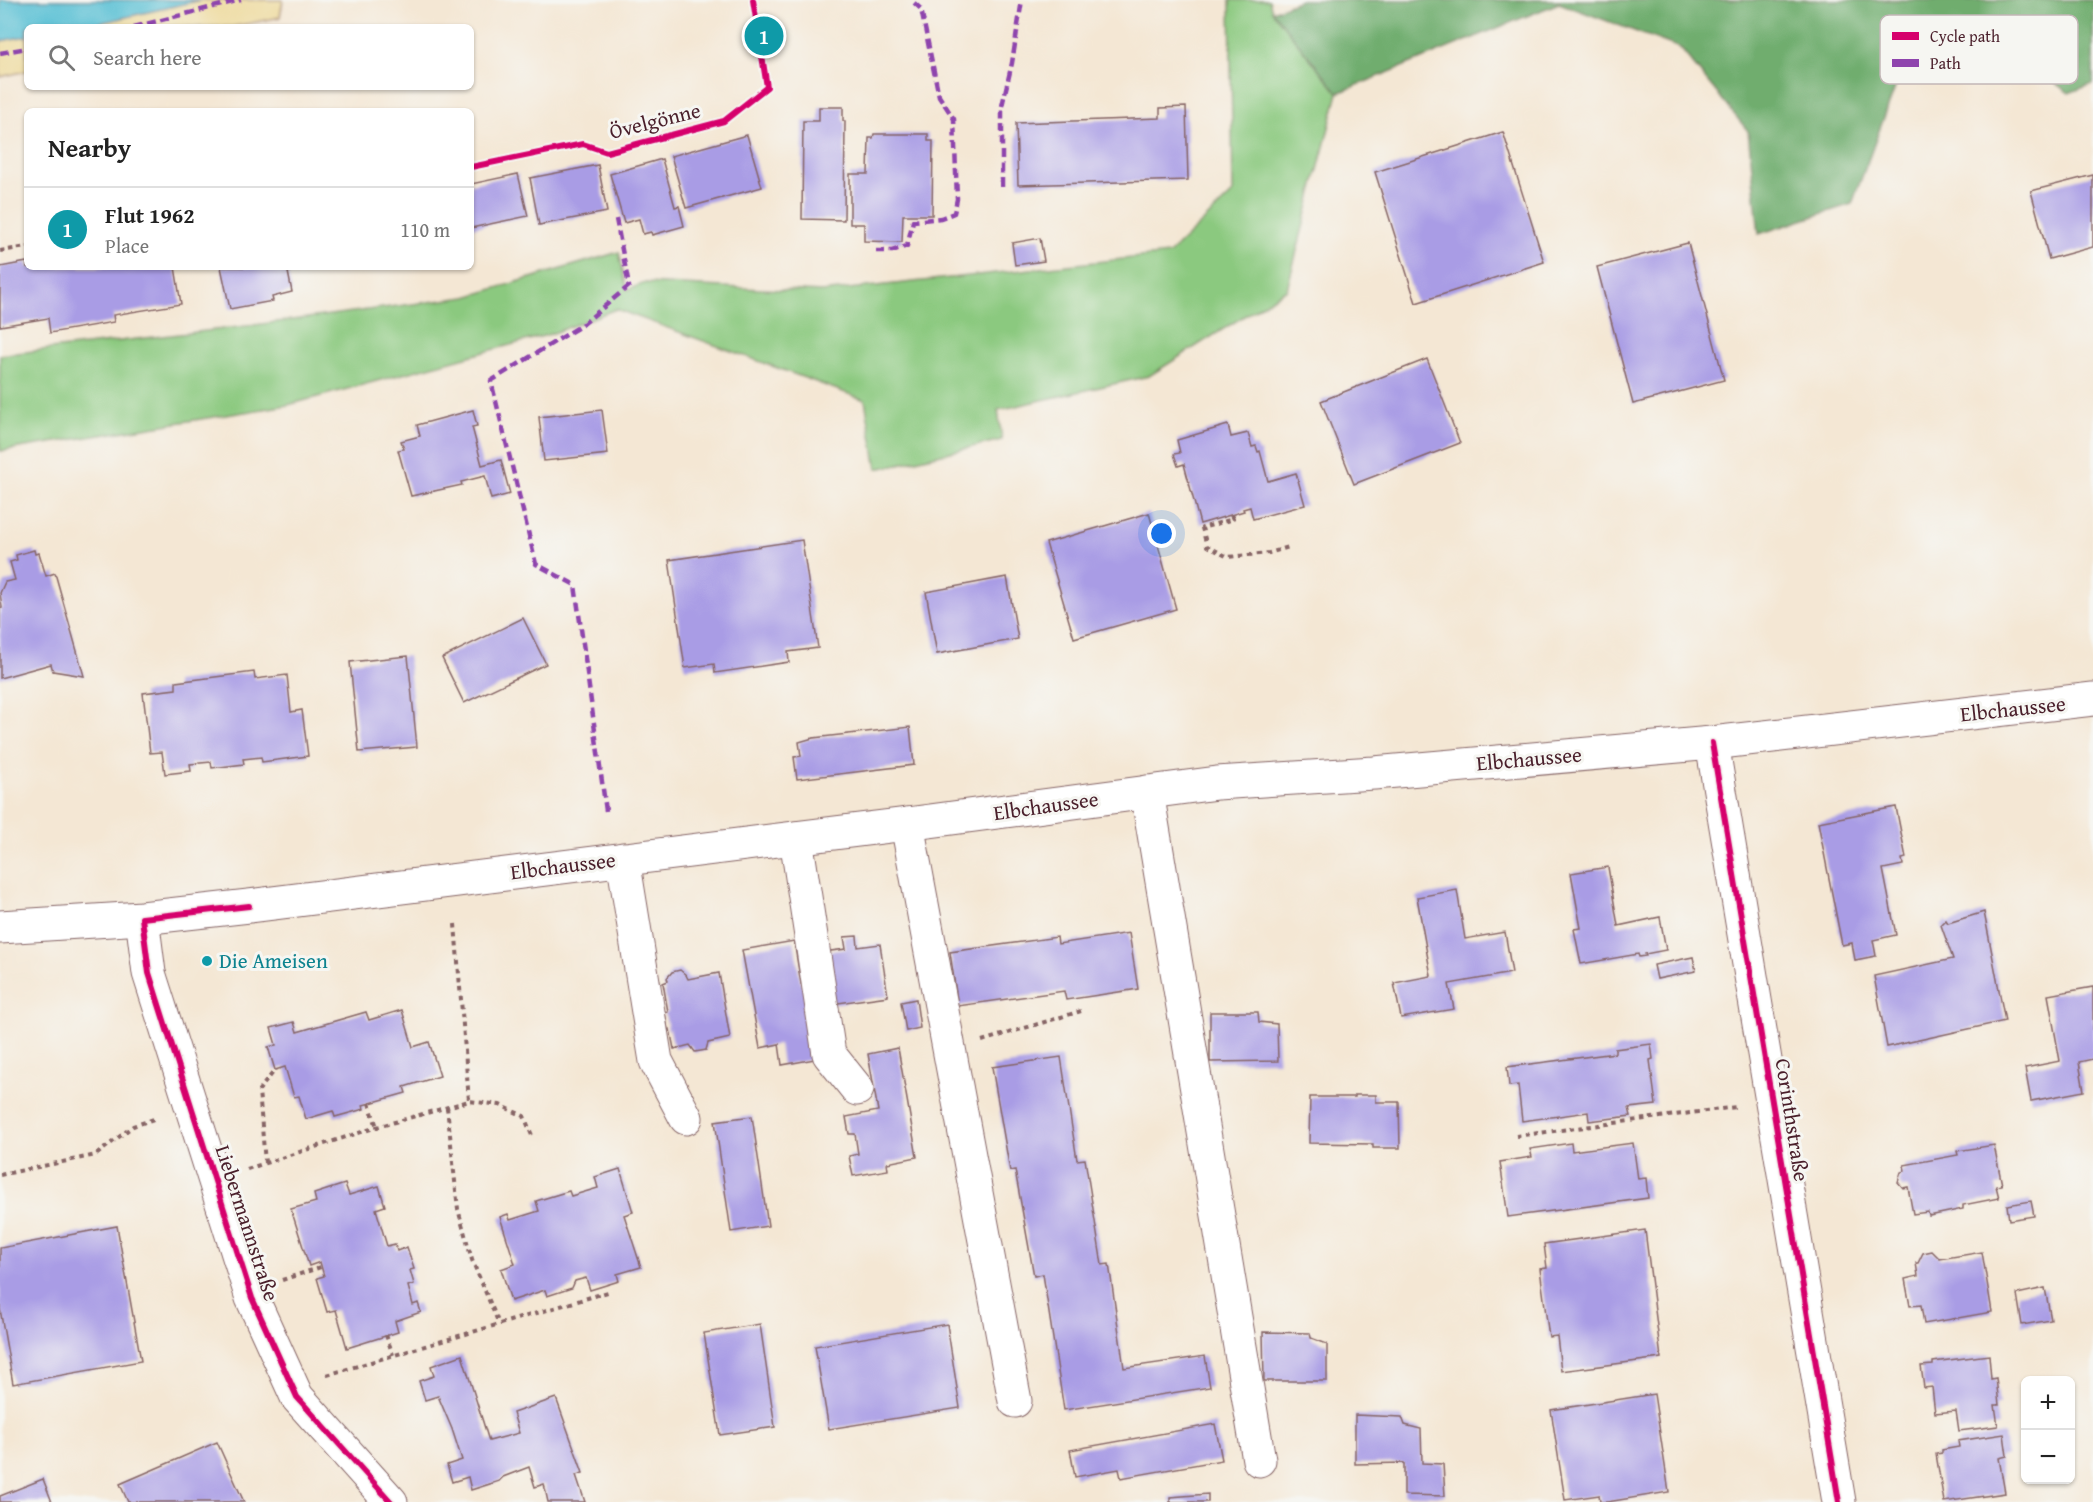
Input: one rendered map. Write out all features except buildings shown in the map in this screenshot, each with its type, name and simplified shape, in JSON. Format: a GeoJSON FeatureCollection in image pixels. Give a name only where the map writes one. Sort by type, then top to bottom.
{"type":"FeatureCollection","features":[{"type":"Feature","properties":{"kind":"main road","name":"Elbchaussee"},"geometry":{"type":"LineString","coordinates":[[0,927],[142,918],[796,838],[1217,783],[1374,773],[1712,743],[2093,699]]}},
{"type":"Feature","properties":{"kind":"main road","name":"Corinthstraße"},"geometry":{"type":"LineString","coordinates":[[1712,743],[1839,1502]]}},
{"type":"Feature","properties":{"kind":"main road"},"geometry":{"type":"LineString","coordinates":[[1147,792],[1259,1460]]}},
{"type":"Feature","properties":{"kind":"main road"},"geometry":{"type":"LineString","coordinates":[[907,824],[1015,1401]]}},
{"type":"Feature","properties":{"kind":"main road"},"geometry":{"type":"LineString","coordinates":[[796,838],[829,1054],[857,1089]]}},
{"type":"Feature","properties":{"kind":"main road"},"geometry":{"type":"LineString","coordinates":[[623,859],[656,1061],[686,1118]]}},
{"type":"Feature","properties":{"kind":"main road","name":"Liebermannstraße"},"geometry":{"type":"LineString","coordinates":[[142,918],[149,973],[252,1298],[297,1397],[391,1502]]}},
{"type":"Feature","properties":{"kind":"path"},"geometry":{"type":"LineString","coordinates":[[0,251],[24,247]]}},
{"type":"Feature","properties":{"kind":"path"},"geometry":{"type":"LineString","coordinates":[[1231,515],[1233,519],[1202,528],[1207,546],[1228,556],[1269,553],[1289,547]]}},
{"type":"Feature","properties":{"kind":"path"},"geometry":{"type":"LineString","coordinates":[[455,924],[469,1101]]}},
{"type":"Feature","properties":{"kind":"path"},"geometry":{"type":"LineString","coordinates":[[950,1050],[1082,1011]]}},
{"type":"Feature","properties":{"kind":"path"},"geometry":{"type":"LineString","coordinates":[[266,1163],[260,1090],[274,1070]]}},
{"type":"Feature","properties":{"kind":"path"},"geometry":{"type":"LineString","coordinates":[[215,1180],[377,1127],[469,1101],[500,1105],[524,1116],[533,1138]]}},
{"type":"Feature","properties":{"kind":"path"},"geometry":{"type":"LineString","coordinates":[[369,1103],[377,1127]]}},
{"type":"Feature","properties":{"kind":"path"},"geometry":{"type":"LineString","coordinates":[[0,1176],[96,1155],[133,1126],[191,1106]]}},
{"type":"Feature","properties":{"kind":"path"},"geometry":{"type":"LineString","coordinates":[[447,1107],[458,1209],[472,1260],[499,1323]]}},
{"type":"Feature","properties":{"kind":"path"},"geometry":{"type":"LineString","coordinates":[[1516,1136],[1722,1108]]}},
{"type":"Feature","properties":{"kind":"path"},"geometry":{"type":"LineString","coordinates":[[292,1386],[608,1292]]}},
{"type":"Feature","properties":{"kind":"path"},"geometry":{"type":"LineString","coordinates":[[386,1335],[393,1355]]}},
{"type":"Feature","properties":{"kind":"green space"},"geometry":{"type":"Polygon","coordinates":[[[1230,0],[1269,0],[1272,11],[1338,93],[1287,289],[1149,376],[998,410],[1002,440],[877,469],[865,400],[616,309],[551,334],[288,405],[0,451],[0,355],[466,297],[619,252],[627,290],[645,283],[821,292],[1169,254],[1233,193],[1230,0]]]}},
{"type":"Feature","properties":{"kind":"green space"},"geometry":{"type":"Polygon","coordinates":[[[1301,0],[2093,0],[2093,84],[2069,93],[2057,84],[2078,84],[2078,15],[1880,15],[1880,84],[1896,84],[1852,204],[1759,234],[1748,131],[1680,48],[1559,3],[1338,93],[1272,11],[1301,0]]]}},
{"type":"Feature","properties":{"kind":"sand"},"geometry":{"type":"Polygon","coordinates":[[[201,0],[283,0],[280,17],[246,24],[95,24],[201,0]]]}},
{"type":"Feature","properties":{"kind":"sand"},"geometry":{"type":"Polygon","coordinates":[[[24,37],[24,72],[0,77],[0,41],[24,37]]]}},
{"type":"Feature","properties":{"kind":"water"},"geometry":{"type":"Polygon","coordinates":[[[0,0],[201,0],[95,24],[24,24],[24,37],[0,41],[0,0]]]}},
{"type":"Feature","properties":{"kind":"marked path"},"geometry":{"type":"LineString","coordinates":[[146,24],[241,0]]}},
{"type":"Feature","properties":{"kind":"marked path"},"geometry":{"type":"LineString","coordinates":[[876,251],[892,251],[907,246],[913,221],[941,218],[954,213],[957,199],[954,119],[939,96],[921,9],[911,0]]}},
{"type":"Feature","properties":{"kind":"marked path"},"geometry":{"type":"LineString","coordinates":[[1002,187],[1002,106],[1012,63],[1022,0]]}},
{"type":"Feature","properties":{"kind":"marked path"},"geometry":{"type":"LineString","coordinates":[[0,53],[24,49]]}},
{"type":"Feature","properties":{"kind":"marked path"},"geometry":{"type":"LineString","coordinates":[[606,811],[575,585],[536,564],[491,381],[582,325],[629,286],[616,219]]}},
{"type":"Feature","properties":{"kind":"cycle path","name":"Övelgönne"},"geometry":{"type":"LineString","coordinates":[[474,166],[583,144],[607,152],[724,121],[767,87],[753,0]]}},
{"type":"Feature","properties":{"kind":"cycle path"},"geometry":{"type":"LineString","coordinates":[[1712,743],[1839,1502]]}},
{"type":"Feature","properties":{"kind":"cycle path"},"geometry":{"type":"LineString","coordinates":[[249,906],[142,918],[149,973],[252,1298],[297,1397],[391,1502]]}},
{"type":"Feature","properties":{"kind":"place","name":"Flut 1962"},"geometry":{"type":"Point","coordinates":[764,36]}},
{"type":"Feature","properties":{"kind":"place","name":"Die Ameisen"},"geometry":{"type":"Point","coordinates":[207,961]}}]}
